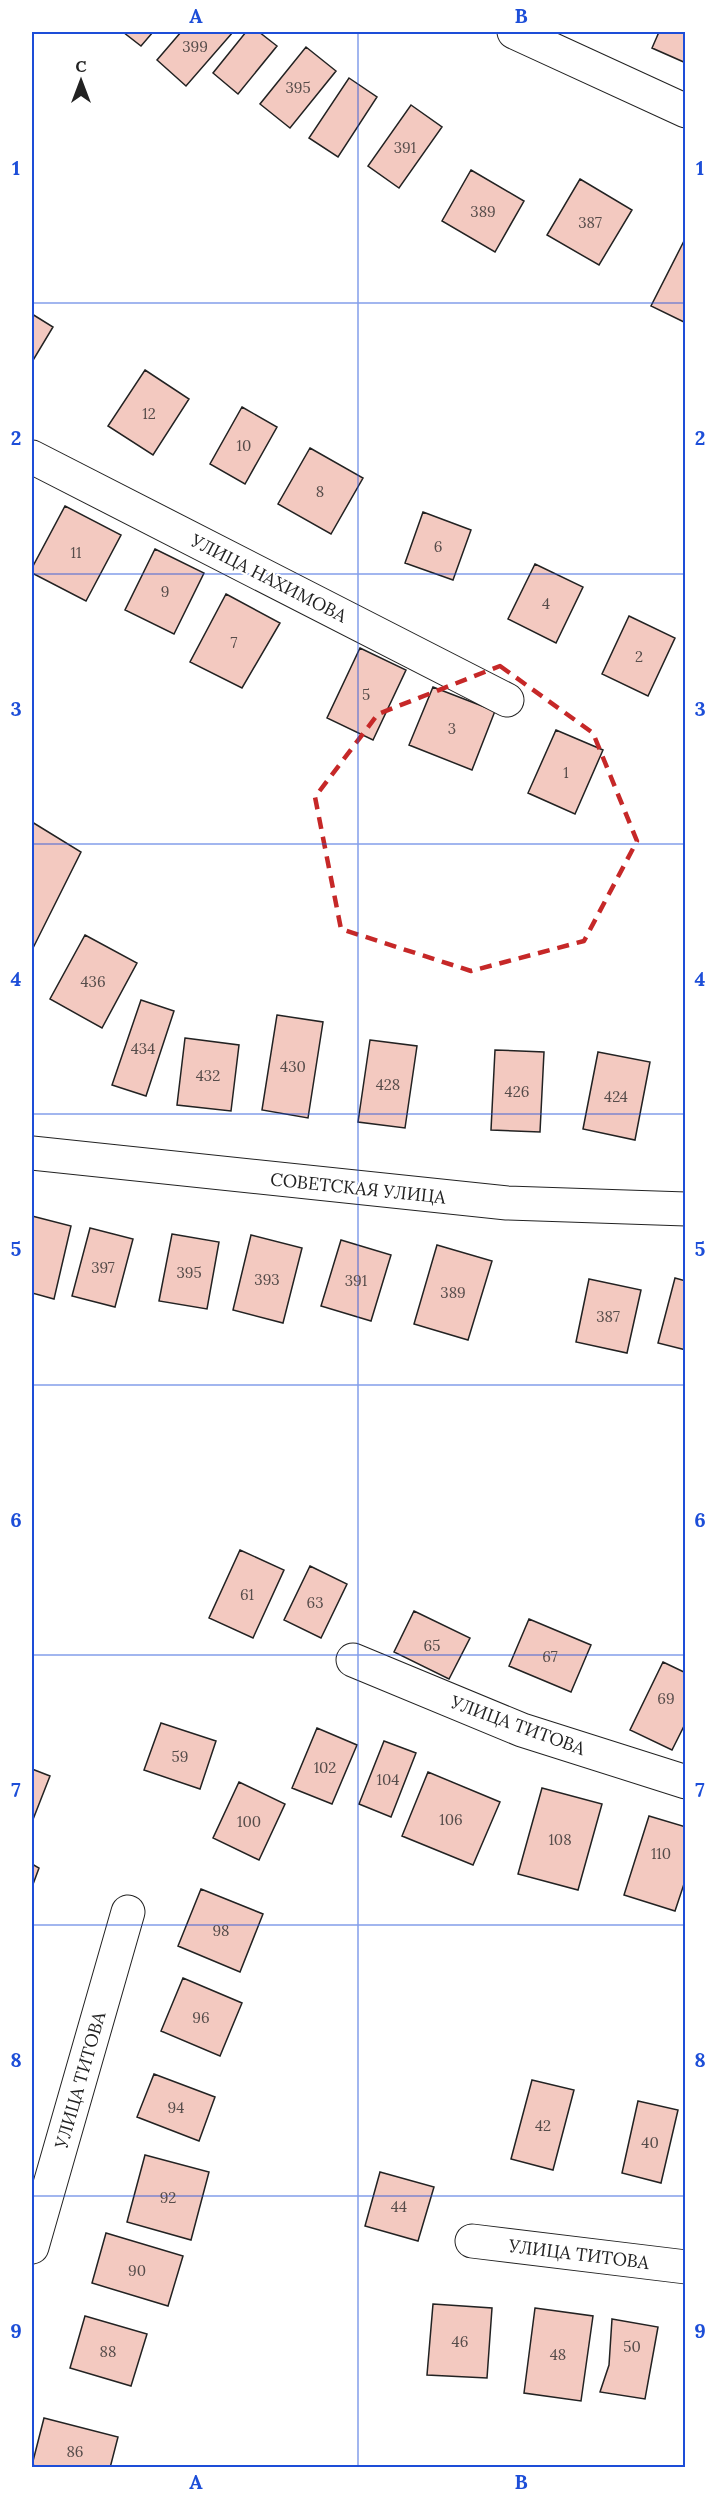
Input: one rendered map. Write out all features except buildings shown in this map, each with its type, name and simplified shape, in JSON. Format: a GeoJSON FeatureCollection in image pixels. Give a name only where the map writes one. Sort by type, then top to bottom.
{"type":"FeatureCollection","features":[{"type":"Feature","properties":{"kind":"street"},"geometry":{"type":"LineString","coordinates":[[514,32],[686,111]]}},
{"type":"Feature","properties":{"kind":"street","name":"УЛИЦА НАХИМОВА"},"geometry":{"type":"LineString","coordinates":[[32,457],[507,700]]}},
{"type":"Feature","properties":{"kind":"street","name":"СОВЕТСКАЯ УЛИЦА"},"geometry":{"type":"LineString","coordinates":[[32,1153],[507,1203],[686,1209]]}},
{"type":"Feature","properties":{"kind":"street","name":"УЛИЦА ТИТОВА"},"geometry":{"type":"LineString","coordinates":[[353,1660],[522,1730],[686,1782]]}},
{"type":"Feature","properties":{"kind":"street","name":"УЛИЦА ТИТОВА"},"geometry":{"type":"LineString","coordinates":[[32,2247],[128,1912]]}},
{"type":"Feature","properties":{"kind":"street","name":"УЛИЦА ТИТОВА"},"geometry":{"type":"LineString","coordinates":[[472,2241],[686,2266]]}},
{"type":"Feature","properties":{"kind":"highlighted area"},"geometry":{"type":"Polygon","coordinates":[[[500,666],[593,733],[637,841],[584,941],[471,971],[341,929],[315,797],[378,714],[500,666]]]}}]}
